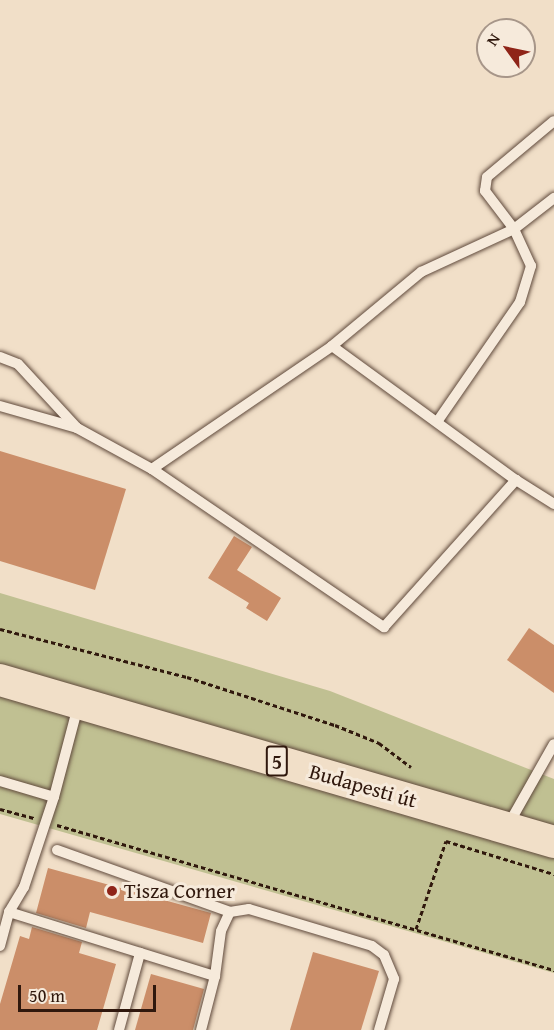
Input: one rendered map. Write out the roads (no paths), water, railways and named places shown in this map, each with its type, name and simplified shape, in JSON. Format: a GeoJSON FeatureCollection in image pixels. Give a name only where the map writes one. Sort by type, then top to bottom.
{"type":"FeatureCollection","features":[{"type":"Feature","properties":{"kind":"main road","name":"Budapesti út"},"geometry":{"type":"LineString","coordinates":[[0,680],[554,842]]}},
{"type":"Feature","properties":{"kind":"lane"},"geometry":{"type":"LineString","coordinates":[[437,422],[520,302],[531,266],[514,229],[485,191],[487,177],[554,121]]}},
{"type":"Feature","properties":{"kind":"lane"},"geometry":{"type":"LineString","coordinates":[[152,469],[332,346],[421,272],[514,229],[554,198]]}},
{"type":"Feature","properties":{"kind":"lane"},"geometry":{"type":"LineString","coordinates":[[332,346],[516,480],[554,504]]}},
{"type":"Feature","properties":{"kind":"lane"},"geometry":{"type":"LineString","coordinates":[[0,357],[18,364],[77,428]]}},
{"type":"Feature","properties":{"kind":"lane"},"geometry":{"type":"LineString","coordinates":[[0,406],[77,428],[152,469],[384,627],[516,480]]}},
{"type":"Feature","properties":{"kind":"lane"},"geometry":{"type":"LineString","coordinates":[[0,946],[9,912],[24,887],[48,822],[79,703]]}},
{"type":"Feature","properties":{"kind":"lane"},"geometry":{"type":"LineString","coordinates":[[506,829],[554,744]]}},
{"type":"Feature","properties":{"kind":"lane"},"geometry":{"type":"LineString","coordinates":[[0,781],[54,797]]}},
{"type":"Feature","properties":{"kind":"lane"},"geometry":{"type":"LineString","coordinates":[[57,850],[230,912],[249,909],[372,946],[384,955],[394,979],[379,1030]]}},
{"type":"Feature","properties":{"kind":"lane"},"geometry":{"type":"LineString","coordinates":[[9,912],[215,976]]}},
{"type":"Feature","properties":{"kind":"lane"},"geometry":{"type":"LineString","coordinates":[[201,1030],[215,976],[221,931],[230,912]]}},
{"type":"Feature","properties":{"kind":"lane"},"geometry":{"type":"LineString","coordinates":[[118,1030],[140,953]]}},
{"type":"Feature","properties":{"kind":"place","name":"Tisza Corner"},"geometry":{"type":"Point","coordinates":[112,891]}}]}
